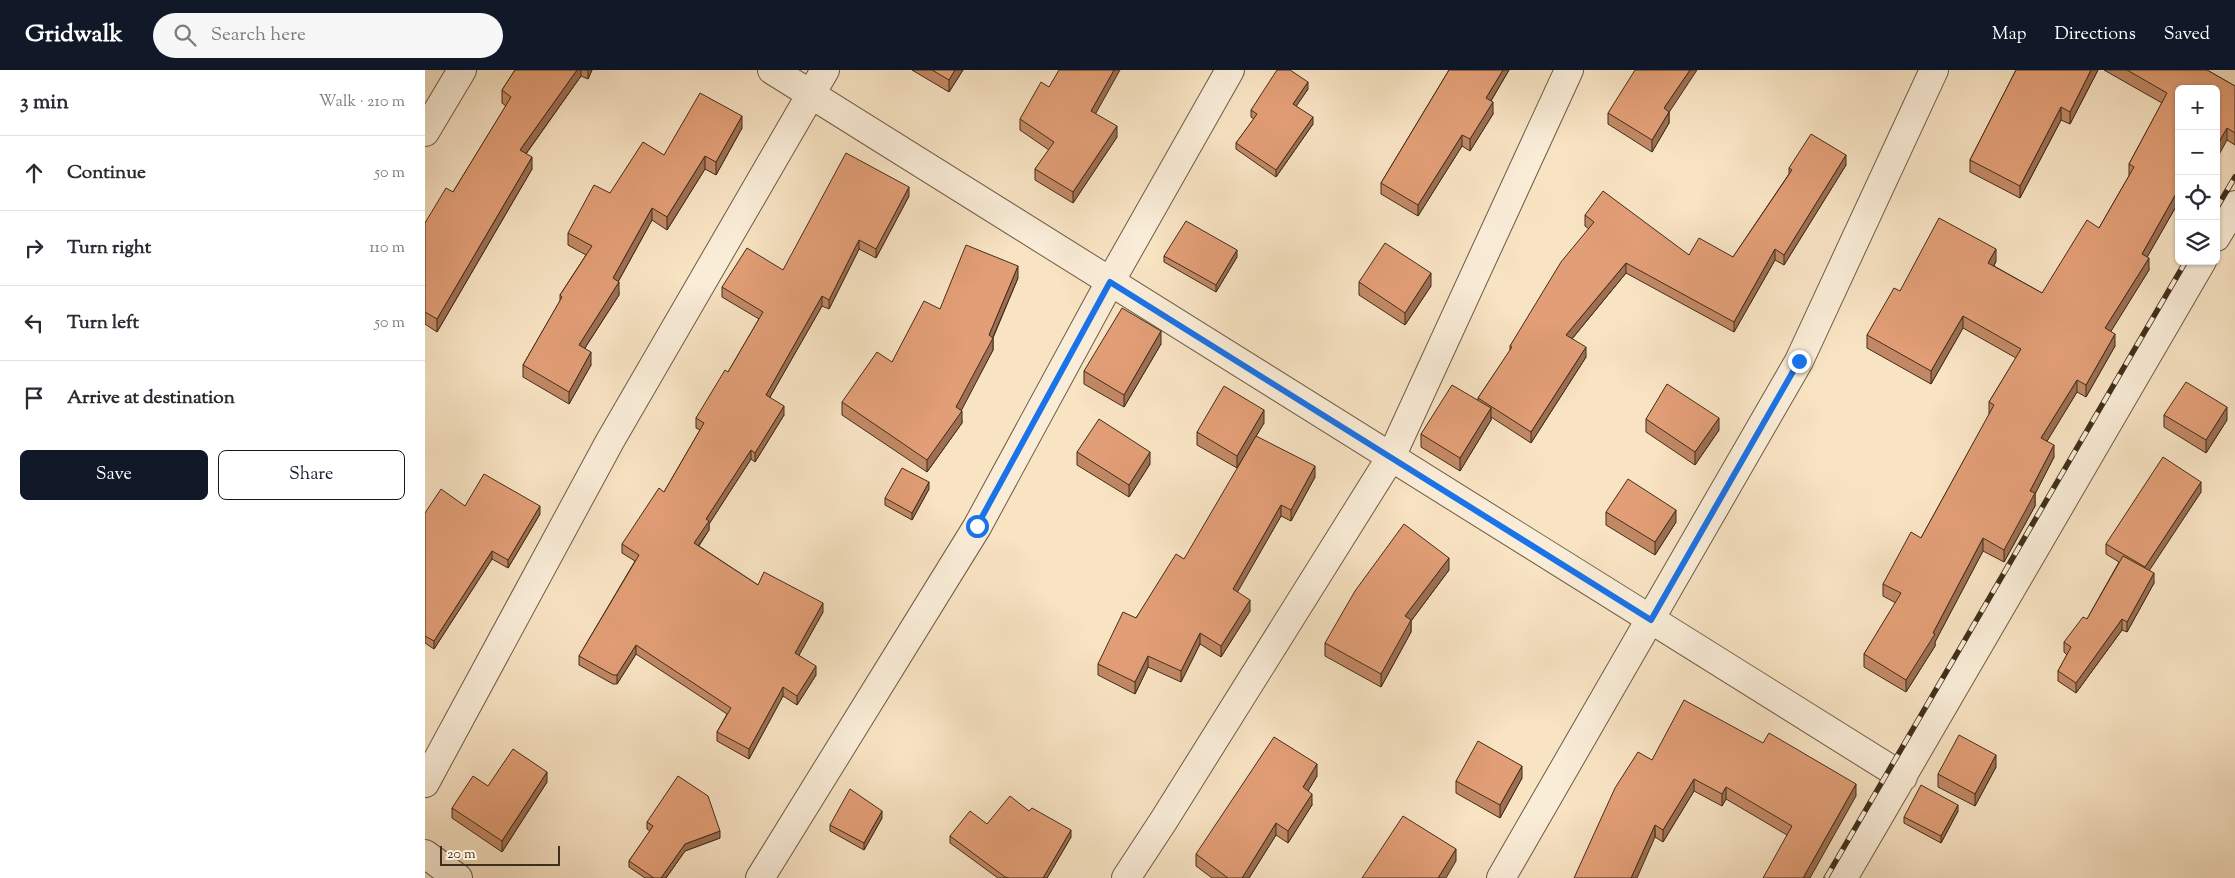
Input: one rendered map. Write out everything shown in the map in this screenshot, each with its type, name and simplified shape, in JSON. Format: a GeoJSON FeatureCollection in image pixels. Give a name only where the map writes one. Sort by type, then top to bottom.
{"type":"FeatureCollection","features":[{"type":"Feature","properties":{"kind":"street"},"geometry":{"type":"LineString","coordinates":[[425,132],[462,70]]}},
{"type":"Feature","properties":{"kind":"street"},"geometry":{"type":"LineString","coordinates":[[772,70],[1651,620],[1891,767],[1903,777]]}},
{"type":"Feature","properties":{"kind":"street"},"geometry":{"type":"LineString","coordinates":[[425,783],[611,440],[825,70]]}},
{"type":"Feature","properties":{"kind":"street"},"geometry":{"type":"LineString","coordinates":[[760,878],[977,526],[1110,282],[1230,70]]}},
{"type":"Feature","properties":{"kind":"street"},"geometry":{"type":"LineString","coordinates":[[1126,878],[1391,457],[1569,70]]}},
{"type":"Feature","properties":{"kind":"street"},"geometry":{"type":"LineString","coordinates":[[1501,878],[1799,361],[1933,70]]}},
{"type":"Feature","properties":{"kind":"street"},"geometry":{"type":"LineString","coordinates":[[2220,230],[2235,205]]}},
{"type":"Feature","properties":{"kind":"street"},"geometry":{"type":"LineString","coordinates":[[1843,878],[2200,265]]}},
{"type":"Feature","properties":{"kind":"street"},"geometry":{"type":"LineString","coordinates":[[425,854],[458,878]]}},
{"type":"Feature","properties":{"kind":"building"},"geometry":{"type":"Polygon","coordinates":[[[515,70],[577,70],[520,150],[532,157],[437,319],[425,312],[425,223],[446,188],[453,192],[511,97],[502,90],[515,70]]]}},
{"type":"Feature","properties":{"kind":"building"},"geometry":{"type":"Polygon","coordinates":[[[932,70],[955,70],[949,80],[932,70]]]}},
{"type":"Feature","properties":{"kind":"building"},"geometry":{"type":"Polygon","coordinates":[[[1059,70],[1114,70],[1091,111],[1117,126],[1073,192],[1035,169],[1054,142],[1020,119],[1041,82],[1049,87],[1059,70]]]}},
{"type":"Feature","properties":{"kind":"building"},"geometry":{"type":"Polygon","coordinates":[[[1277,70],[1290,70],[1308,82],[1293,104],[1313,117],[1276,170],[1236,143],[1257,114],[1251,110],[1277,70]]]}},
{"type":"Feature","properties":{"kind":"building"},"geometry":{"type":"Polygon","coordinates":[[[1449,70],[1503,70],[1486,98],[1493,102],[1470,139],[1462,135],[1418,205],[1381,183],[1449,70]]]}},
{"type":"Feature","properties":{"kind":"building"},"geometry":{"type":"Polygon","coordinates":[[[1635,70],[1690,70],[1664,108],[1669,112],[1652,140],[1608,113],[1635,70]]]}},
{"type":"Feature","properties":{"kind":"building"},"geometry":{"type":"Polygon","coordinates":[[[2016,70],[2091,70],[2070,112],[2061,107],[2020,186],[1970,160],[2016,70]]]}},
{"type":"Feature","properties":{"kind":"building"},"geometry":{"type":"Polygon","coordinates":[[[2127,70],[2207,70],[2235,86],[2235,133],[2227,128],[2220,140],[2220,85],[2175,85],[2175,195],[2142,254],[2149,258],[2105,328],[2115,334],[2086,385],[2077,380],[2041,438],[2054,445],[2030,491],[2035,493],[2004,550],[1983,538],[1933,633],[1935,634],[1906,680],[1864,654],[1901,593],[1883,584],[1911,532],[1921,538],[1994,405],[1989,402],[2021,349],[1963,316],[1931,371],[1867,335],[1894,288],[1900,291],[1939,218],[1996,249],[1988,263],[2042,293],[2087,220],[2099,228],[2134,167],[2129,164],[2167,93],[2127,70]]]}},
{"type":"Feature","properties":{"kind":"building"},"geometry":{"type":"Polygon","coordinates":[[[700,93],[742,116],[716,162],[705,156],[667,217],[652,208],[613,278],[619,282],[579,345],[591,352],[569,392],[523,365],[562,297],[560,295],[592,246],[568,233],[594,185],[610,193],[643,142],[664,155],[700,93]]]}},
{"type":"Feature","properties":{"kind":"building"},"geometry":{"type":"Polygon","coordinates":[[[1811,134],[1846,155],[1784,255],[1775,249],[1734,322],[1626,263],[1566,335],[1586,347],[1531,432],[1478,398],[1512,347],[1510,346],[1561,262],[1594,222],[1585,215],[1603,191],[1689,255],[1699,238],[1733,257],[1792,170],[1789,168],[1811,134]]]}},
{"type":"Feature","properties":{"kind":"building"},"geometry":{"type":"Polygon","coordinates":[[[846,153],[909,187],[876,249],[859,240],[829,300],[822,296],[766,395],[784,406],[755,453],[751,450],[706,519],[709,521],[694,543],[758,585],[764,572],[823,603],[795,653],[816,666],[797,696],[783,687],[749,749],[717,732],[731,708],[636,645],[617,675],[613,675],[579,656],[639,555],[622,544],[659,488],[664,492],[704,423],[696,418],[725,370],[728,372],[763,312],[722,287],[747,248],[783,270],[846,153]]]}},
{"type":"Feature","properties":{"kind":"building"},"geometry":{"type":"Polygon","coordinates":[[[1186,221],[1237,250],[1216,285],[1164,256],[1186,221]]]}},
{"type":"Feature","properties":{"kind":"building"},"geometry":{"type":"Polygon","coordinates":[[[1385,243],[1431,273],[1405,313],[1359,282],[1385,243]]]}},
{"type":"Feature","properties":{"kind":"building"},"geometry":{"type":"Polygon","coordinates":[[[966,245],[1018,266],[989,335],[993,338],[956,407],[962,411],[927,460],[842,402],[877,352],[892,362],[924,301],[940,309],[966,245]]]}},
{"type":"Feature","properties":{"kind":"building"},"geometry":{"type":"Polygon","coordinates":[[[1122,308],[1161,331],[1124,395],[1084,371],[1122,308]]]}},
{"type":"Feature","properties":{"kind":"building"},"geometry":{"type":"Polygon","coordinates":[[[2186,382],[2227,407],[2206,440],[2164,415],[2186,382]]]}},
{"type":"Feature","properties":{"kind":"building"},"geometry":{"type":"Polygon","coordinates":[[[1667,384],[1719,418],[1695,452],[1646,419],[1667,384]]]}},
{"type":"Feature","properties":{"kind":"building"},"geometry":{"type":"Polygon","coordinates":[[[1452,385],[1491,408],[1460,458],[1421,434],[1452,385]]]}},
{"type":"Feature","properties":{"kind":"building"},"geometry":{"type":"Polygon","coordinates":[[[1224,386],[1264,410],[1237,456],[1197,432],[1224,386]]]}},
{"type":"Feature","properties":{"kind":"building"},"geometry":{"type":"Polygon","coordinates":[[[1099,419],[1150,452],[1129,485],[1077,452],[1099,419]]]}},
{"type":"Feature","properties":{"kind":"building"},"geometry":{"type":"Polygon","coordinates":[[[1256,436],[1315,466],[1291,510],[1281,505],[1233,589],[1250,600],[1221,646],[1200,633],[1181,671],[1148,656],[1135,682],[1098,664],[1123,612],[1136,618],[1176,554],[1184,559],[1256,436]]]}},
{"type":"Feature","properties":{"kind":"building"},"geometry":{"type":"Polygon","coordinates":[[[2163,457],[2201,482],[2145,567],[2106,544],[2163,457]]]}},
{"type":"Feature","properties":{"kind":"building"},"geometry":{"type":"Polygon","coordinates":[[[902,468],[929,482],[912,513],[885,498],[902,468]]]}},
{"type":"Feature","properties":{"kind":"building"},"geometry":{"type":"Polygon","coordinates":[[[484,474],[540,506],[508,560],[492,551],[434,641],[425,636],[425,513],[441,489],[465,506],[484,474]]]}},
{"type":"Feature","properties":{"kind":"building"},"geometry":{"type":"Polygon","coordinates":[[[1628,479],[1676,510],[1655,542],[1606,512],[1628,479]]]}},
{"type":"Feature","properties":{"kind":"building"},"geometry":{"type":"Polygon","coordinates":[[[1404,524],[1449,558],[1405,616],[1411,620],[1381,674],[1325,643],[1355,591],[1404,524]]]}},
{"type":"Feature","properties":{"kind":"building"},"geometry":{"type":"Polygon","coordinates":[[[2123,556],[2154,573],[2127,622],[2122,619],[2076,683],[2058,671],[2071,647],[2064,642],[2083,617],[2087,619],[2123,556]]]}},
{"type":"Feature","properties":{"kind":"building"},"geometry":{"type":"Polygon","coordinates":[[[1684,700],[1763,743],[1769,733],[1856,784],[1803,878],[1763,878],[1792,826],[1726,787],[1722,794],[1694,779],[1663,830],[1655,825],[1631,878],[1574,878],[1615,788],[1638,752],[1652,760],[1684,700]]]}},
{"type":"Feature","properties":{"kind":"building"},"geometry":{"type":"Polygon","coordinates":[[[1959,735],[1996,755],[1975,794],[1938,774],[1959,735]]]}},
{"type":"Feature","properties":{"kind":"building"},"geometry":{"type":"Polygon","coordinates":[[[1274,737],[1317,764],[1303,787],[1312,794],[1288,831],[1276,823],[1242,878],[1228,878],[1196,854],[1274,737]]]}},
{"type":"Feature","properties":{"kind":"building"},"geometry":{"type":"Polygon","coordinates":[[[1478,741],[1522,766],[1500,805],[1456,781],[1478,741]]]}},
{"type":"Feature","properties":{"kind":"building"},"geometry":{"type":"Polygon","coordinates":[[[513,749],[547,772],[502,841],[452,808],[473,776],[488,786],[513,749]]]}},
{"type":"Feature","properties":{"kind":"building"},"geometry":{"type":"Polygon","coordinates":[[[678,776],[708,796],[720,831],[685,844],[661,878],[654,878],[629,861],[653,826],[647,822],[678,776]]]}},
{"type":"Feature","properties":{"kind":"building"},"geometry":{"type":"Polygon","coordinates":[[[1921,785],[1958,805],[1941,836],[1904,817],[1921,785]]]}},
{"type":"Feature","properties":{"kind":"building"},"geometry":{"type":"Polygon","coordinates":[[[850,789],[882,811],[864,843],[830,825],[850,789]]]}},
{"type":"Feature","properties":{"kind":"building"},"geometry":{"type":"Polygon","coordinates":[[[1010,796],[1029,811],[1032,808],[1071,830],[1043,878],[1005,877],[950,836],[970,811],[987,824],[1010,796]]]}},
{"type":"Feature","properties":{"kind":"building"},"geometry":{"type":"Polygon","coordinates":[[[1403,816],[1456,849],[1438,878],[1362,878],[1403,816]]]}},
{"type":"Feature","properties":{"kind":"railway"},"geometry":{"type":"LineString","coordinates":[[2220,202],[2235,177]]}},
{"type":"Feature","properties":{"kind":"railway"},"geometry":{"type":"LineString","coordinates":[[1826,878],[2184,265]]}},
{"type":"Feature","properties":{"kind":"route"},"geometry":{"type":"LineString","coordinates":[[977,526],[1110,282],[1651,620],[1799,361]]}}]}
